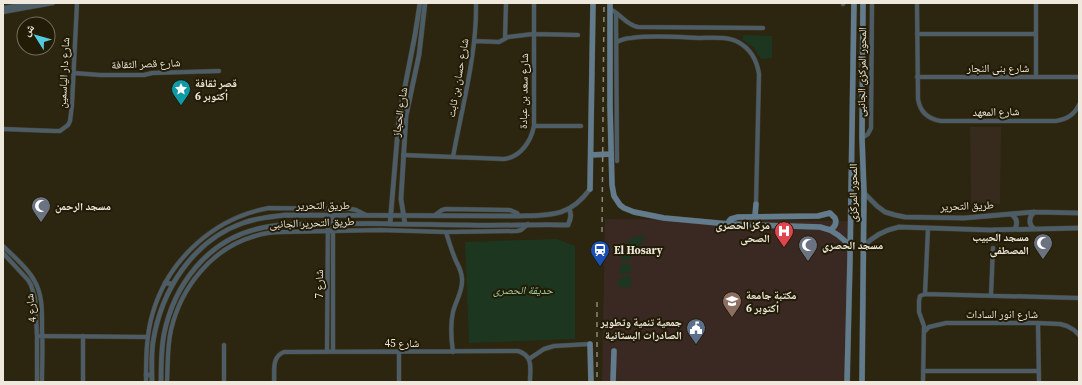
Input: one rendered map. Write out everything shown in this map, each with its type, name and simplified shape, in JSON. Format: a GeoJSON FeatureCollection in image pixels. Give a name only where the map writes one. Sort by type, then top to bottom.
{"type":"FeatureCollection","features":[{"type":"Feature","properties":{"kind":"main road"},"geometry":{"type":"LineString","coordinates":[[590,189],[592,3]]}},
{"type":"Feature","properties":{"kind":"main road"},"geometry":{"type":"LineString","coordinates":[[847,382],[854,3]]}},
{"type":"Feature","properties":{"kind":"main road","name":"المحور المركزى"},"geometry":{"type":"LineString","coordinates":[[862,382],[862,248],[864,193],[862,138],[863,3]]}},
{"type":"Feature","properties":{"kind":"main road"},"geometry":{"type":"LineString","coordinates":[[610,6],[611,154],[613,191],[620,204],[624,208],[634,212],[664,218],[729,224],[820,226],[830,230],[842,238],[850,248]]}},
{"type":"Feature","properties":{"kind":"main road"},"geometry":{"type":"LineString","coordinates":[[591,155],[611,154]]}},
{"type":"Feature","properties":{"kind":"main road"},"geometry":{"type":"LineString","coordinates":[[755,216],[756,204]]}},
{"type":"Feature","properties":{"kind":"main road"},"geometry":{"type":"LineString","coordinates":[[729,224],[730,220],[735,218],[755,216],[818,216],[830,213],[836,220],[834,227],[830,230]]}},
{"type":"Feature","properties":{"kind":"main road"},"geometry":{"type":"LineString","coordinates":[[590,344],[591,382]]}},
{"type":"Feature","properties":{"kind":"main road"},"geometry":{"type":"LineString","coordinates":[[613,382],[614,351]]}},
{"type":"Feature","properties":{"kind":"street"},"geometry":{"type":"LineString","coordinates":[[3,8],[33,3]]}},
{"type":"Feature","properties":{"kind":"street"},"geometry":{"type":"LineString","coordinates":[[3,12],[53,3]]}},
{"type":"Feature","properties":{"kind":"street","name":"شارع دار الياسمين"},"geometry":{"type":"LineString","coordinates":[[3,129],[55,131],[68,125],[71,116],[74,73],[76,3]]}},
{"type":"Feature","properties":{"kind":"street","name":"شارع الحجاز"},"geometry":{"type":"LineString","coordinates":[[390,224],[399,117],[420,3]]}},
{"type":"Feature","properties":{"kind":"street","name":"شارع الحجاز"},"geometry":{"type":"LineString","coordinates":[[405,224],[401,199],[406,116],[420,55],[426,3]]}},
{"type":"Feature","properties":{"kind":"street","name":"شارع حسان بن ثابت"},"geometry":{"type":"LineString","coordinates":[[453,157],[471,65],[476,19],[476,3]]}},
{"type":"Feature","properties":{"kind":"street"},"geometry":{"type":"LineString","coordinates":[[505,38],[506,3]]}},
{"type":"Feature","properties":{"kind":"street","name":"شارع سعد بن عبادة"},"geometry":{"type":"LineString","coordinates":[[403,155],[508,158],[514,156],[524,148],[531,138],[534,126],[534,3]]}},
{"type":"Feature","properties":{"kind":"street","name":"المحور المركزى الجانبى"},"geometry":{"type":"LineString","coordinates":[[862,138],[868,134],[871,128],[872,3]]}},
{"type":"Feature","properties":{"kind":"street"},"geometry":{"type":"LineString","coordinates":[[917,3],[918,77]]}},
{"type":"Feature","properties":{"kind":"street"},"geometry":{"type":"LineString","coordinates":[[1036,3],[1036,77]]}},
{"type":"Feature","properties":{"kind":"street"},"geometry":{"type":"LineString","coordinates":[[610,6],[626,22],[638,27],[763,28]]}},
{"type":"Feature","properties":{"kind":"street"},"geometry":{"type":"LineString","coordinates":[[616,13],[617,161]]}},
{"type":"Feature","properties":{"kind":"street"},"geometry":{"type":"LineString","coordinates":[[474,41],[499,42],[508,37],[533,34],[578,35]]}},
{"type":"Feature","properties":{"kind":"street"},"geometry":{"type":"LineString","coordinates":[[917,34],[1036,34]]}},
{"type":"Feature","properties":{"kind":"street"},"geometry":{"type":"LineString","coordinates":[[617,42],[624,39],[635,38],[672,37],[726,39],[739,43],[750,52],[757,65],[759,74],[756,204]]}},
{"type":"Feature","properties":{"kind":"street","name":"شارع قصر الثقافة"},"geometry":{"type":"LineString","coordinates":[[74,73],[100,75],[144,75],[152,73],[219,71]]}},
{"type":"Feature","properties":{"kind":"street","name":"شارع بنى النجار"},"geometry":{"type":"LineString","coordinates":[[918,77],[1079,77]]}},
{"type":"Feature","properties":{"kind":"street","name":"شارع المعهد"},"geometry":{"type":"LineString","coordinates":[[918,77],[918,99],[921,110],[925,115],[935,120],[1062,120],[1072,115],[1079,105]]}},
{"type":"Feature","properties":{"kind":"street"},"geometry":{"type":"LineString","coordinates":[[534,126],[581,126]]}},
{"type":"Feature","properties":{"kind":"street","name":"طريق التحرير"},"geometry":{"type":"LineString","coordinates":[[152,382],[153,344],[157,322],[164,300],[180,271],[195,254],[212,239],[231,228],[263,218],[285,215],[552,215],[569,209],[583,198],[590,189]]}},
{"type":"Feature","properties":{"kind":"street","name":"طريق التحرير"},"geometry":{"type":"LineString","coordinates":[[864,193],[885,212],[895,216],[905,217],[964,218],[1034,212],[1079,213]]}},
{"type":"Feature","properties":{"kind":"street","name":"طريق التحرير الجانبى"},"geometry":{"type":"LineString","coordinates":[[146,382],[148,337],[152,313],[157,300],[165,283],[178,263],[209,233],[234,219],[258,210],[269,208],[351,209],[367,215]]}},
{"type":"Feature","properties":{"kind":"street","name":"طريق التحرير"},"geometry":{"type":"LineString","coordinates":[[161,382],[162,349],[166,328],[172,309],[187,277],[208,254],[236,237],[256,229],[286,224],[568,225],[571,218],[569,209]]}},
{"type":"Feature","properties":{"kind":"street"},"geometry":{"type":"LineString","coordinates":[[1034,212],[1031,215],[1030,222],[1034,229]]}},
{"type":"Feature","properties":{"kind":"street"},"geometry":{"type":"LineString","coordinates":[[1011,214],[1016,220],[1017,225],[1015,229]]}},
{"type":"Feature","properties":{"kind":"street","name":"شارع 7"},"geometry":{"type":"LineString","coordinates":[[328,215],[328,352]]}},
{"type":"Feature","properties":{"kind":"street","name":"شارع 7"},"geometry":{"type":"LineString","coordinates":[[333,216],[333,352]]}},
{"type":"Feature","properties":{"kind":"street","name":"طريق التحرير الجانبى"},"geometry":{"type":"LineString","coordinates":[[167,382],[169,341],[174,319],[183,297],[206,265],[228,247],[241,241],[254,236],[282,232],[394,230],[446,232],[517,231],[521,230],[528,224]]}},
{"type":"Feature","properties":{"kind":"street","name":"طريق التحرير"},"geometry":{"type":"LineString","coordinates":[[862,248],[878,234],[899,228],[990,230],[1079,228]]}},
{"type":"Feature","properties":{"kind":"street"},"geometry":{"type":"LineString","coordinates":[[925,294],[928,228]]}},
{"type":"Feature","properties":{"kind":"street"},"geometry":{"type":"LineString","coordinates":[[446,232],[462,278],[462,287],[453,312],[451,324],[453,352]]}},
{"type":"Feature","properties":{"kind":"street","name":"شارع 4"},"geometry":{"type":"LineString","coordinates":[[3,246],[27,270],[37,286],[41,298],[42,382]]}},
{"type":"Feature","properties":{"kind":"street"},"geometry":{"type":"LineString","coordinates":[[991,296],[993,248]]}},
{"type":"Feature","properties":{"kind":"street","name":"شارع 4"},"geometry":{"type":"LineString","coordinates":[[3,253],[24,274],[34,292],[36,305],[37,382]]}},
{"type":"Feature","properties":{"kind":"street"},"geometry":{"type":"LineString","coordinates":[[165,283],[173,284]]}},
{"type":"Feature","properties":{"kind":"street"},"geometry":{"type":"LineString","coordinates":[[923,382],[924,326],[919,312],[920,296],[925,294],[1079,298]]}},
{"type":"Feature","properties":{"kind":"street","name":"شارع انور السادات"},"geometry":{"type":"LineString","coordinates":[[924,332],[930,327],[946,323],[1038,323],[1060,324],[1067,326],[1079,334]]}},
{"type":"Feature","properties":{"kind":"street"},"geometry":{"type":"LineString","coordinates":[[1038,323],[1038,382]]}},
{"type":"Feature","properties":{"kind":"street"},"geometry":{"type":"LineString","coordinates":[[37,336],[148,337]]}},
{"type":"Feature","properties":{"kind":"street"},"geometry":{"type":"LineString","coordinates":[[83,336],[83,382]]}},
{"type":"Feature","properties":{"kind":"street"},"geometry":{"type":"LineString","coordinates":[[530,382],[529,359],[544,349],[554,346],[590,344]]}},
{"type":"Feature","properties":{"kind":"street"},"geometry":{"type":"LineString","coordinates":[[224,345],[224,382]]}},
{"type":"Feature","properties":{"kind":"street","name":"شارع 45"},"geometry":{"type":"LineString","coordinates":[[274,382],[276,358],[284,352],[518,351],[525,354],[529,359]]}},
{"type":"Feature","properties":{"kind":"street"},"geometry":{"type":"LineString","coordinates":[[399,352],[399,382]]}},
{"type":"Feature","properties":{"kind":"street"},"geometry":{"type":"LineString","coordinates":[[923,371],[1038,370]]}},
{"type":"Feature","properties":{"kind":"street"},"geometry":{"type":"LineString","coordinates":[[146,375],[152,375]]}},
{"type":"Feature","properties":{"kind":"shaded area"},"geometry":{"type":"Polygon","coordinates":[[[970,127],[1001,127],[1000,204],[971,203],[970,127]]]}},
{"type":"Feature","properties":{"kind":"shaded area"},"geometry":{"type":"Polygon","coordinates":[[[605,219],[851,221],[851,382],[602,382],[605,219]]]}},
{"type":"Feature","properties":{"kind":"green space"},"geometry":{"type":"Polygon","coordinates":[[[743,35],[772,36],[772,58],[761,59],[754,48],[743,40],[743,35]]]}},
{"type":"Feature","properties":{"kind":"green space"},"geometry":{"type":"Polygon","coordinates":[[[644,235],[642,244],[630,254],[630,261],[622,261],[623,250],[627,242],[634,237],[644,235]]]}},
{"type":"Feature","properties":{"kind":"green space","name":"حديقة الحصرى"},"geometry":{"type":"Polygon","coordinates":[[[557,239],[575,246],[575,339],[469,343],[465,242],[557,239]]]}},
{"type":"Feature","properties":{"kind":"green space"},"geometry":{"type":"Polygon","coordinates":[[[620,264],[631,264],[631,273],[620,274],[620,264]]]}},
{"type":"Feature","properties":{"kind":"green space"},"geometry":{"type":"Polygon","coordinates":[[[622,276],[631,276],[631,287],[618,287],[618,281],[622,276]]]}},
{"type":"Feature","properties":{"kind":"railway"},"geometry":{"type":"LineString","coordinates":[[602,232],[604,3]]}},
{"type":"Feature","properties":{"kind":"railway"},"geometry":{"type":"LineString","coordinates":[[597,302],[597,382]]}},
{"type":"Feature","properties":{"kind":"place","name":"قصر ثقافة 6 أكتوبر"},"geometry":{"type":"Point","coordinates":[181,106]}},
{"type":"Feature","properties":{"kind":"place","name":"مسجد الرحمن"},"geometry":{"type":"Point","coordinates":[41,223]}},
{"type":"Feature","properties":{"kind":"place","name":"مركز الحصرى الصحى"},"geometry":{"type":"Point","coordinates":[784,248]}},
{"type":"Feature","properties":{"kind":"place","name":"مسجد الحبيب المصطفى"},"geometry":{"type":"Point","coordinates":[1043,260]}},
{"type":"Feature","properties":{"kind":"place","name":"مسجد الحصري"},"geometry":{"type":"Point","coordinates":[808,262]}},
{"type":"Feature","properties":{"kind":"place","name":"El Hosary"},"geometry":{"type":"Point","coordinates":[600,267]}},
{"type":"Feature","properties":{"kind":"place","name":"مكتبة جامعة 6 أكتوبر"},"geometry":{"type":"Point","coordinates":[732,318]}},
{"type":"Feature","properties":{"kind":"place","name":"جمعية تنمية وتطوير الصادرات البستانية"},"geometry":{"type":"Point","coordinates":[696,345]}}]}
